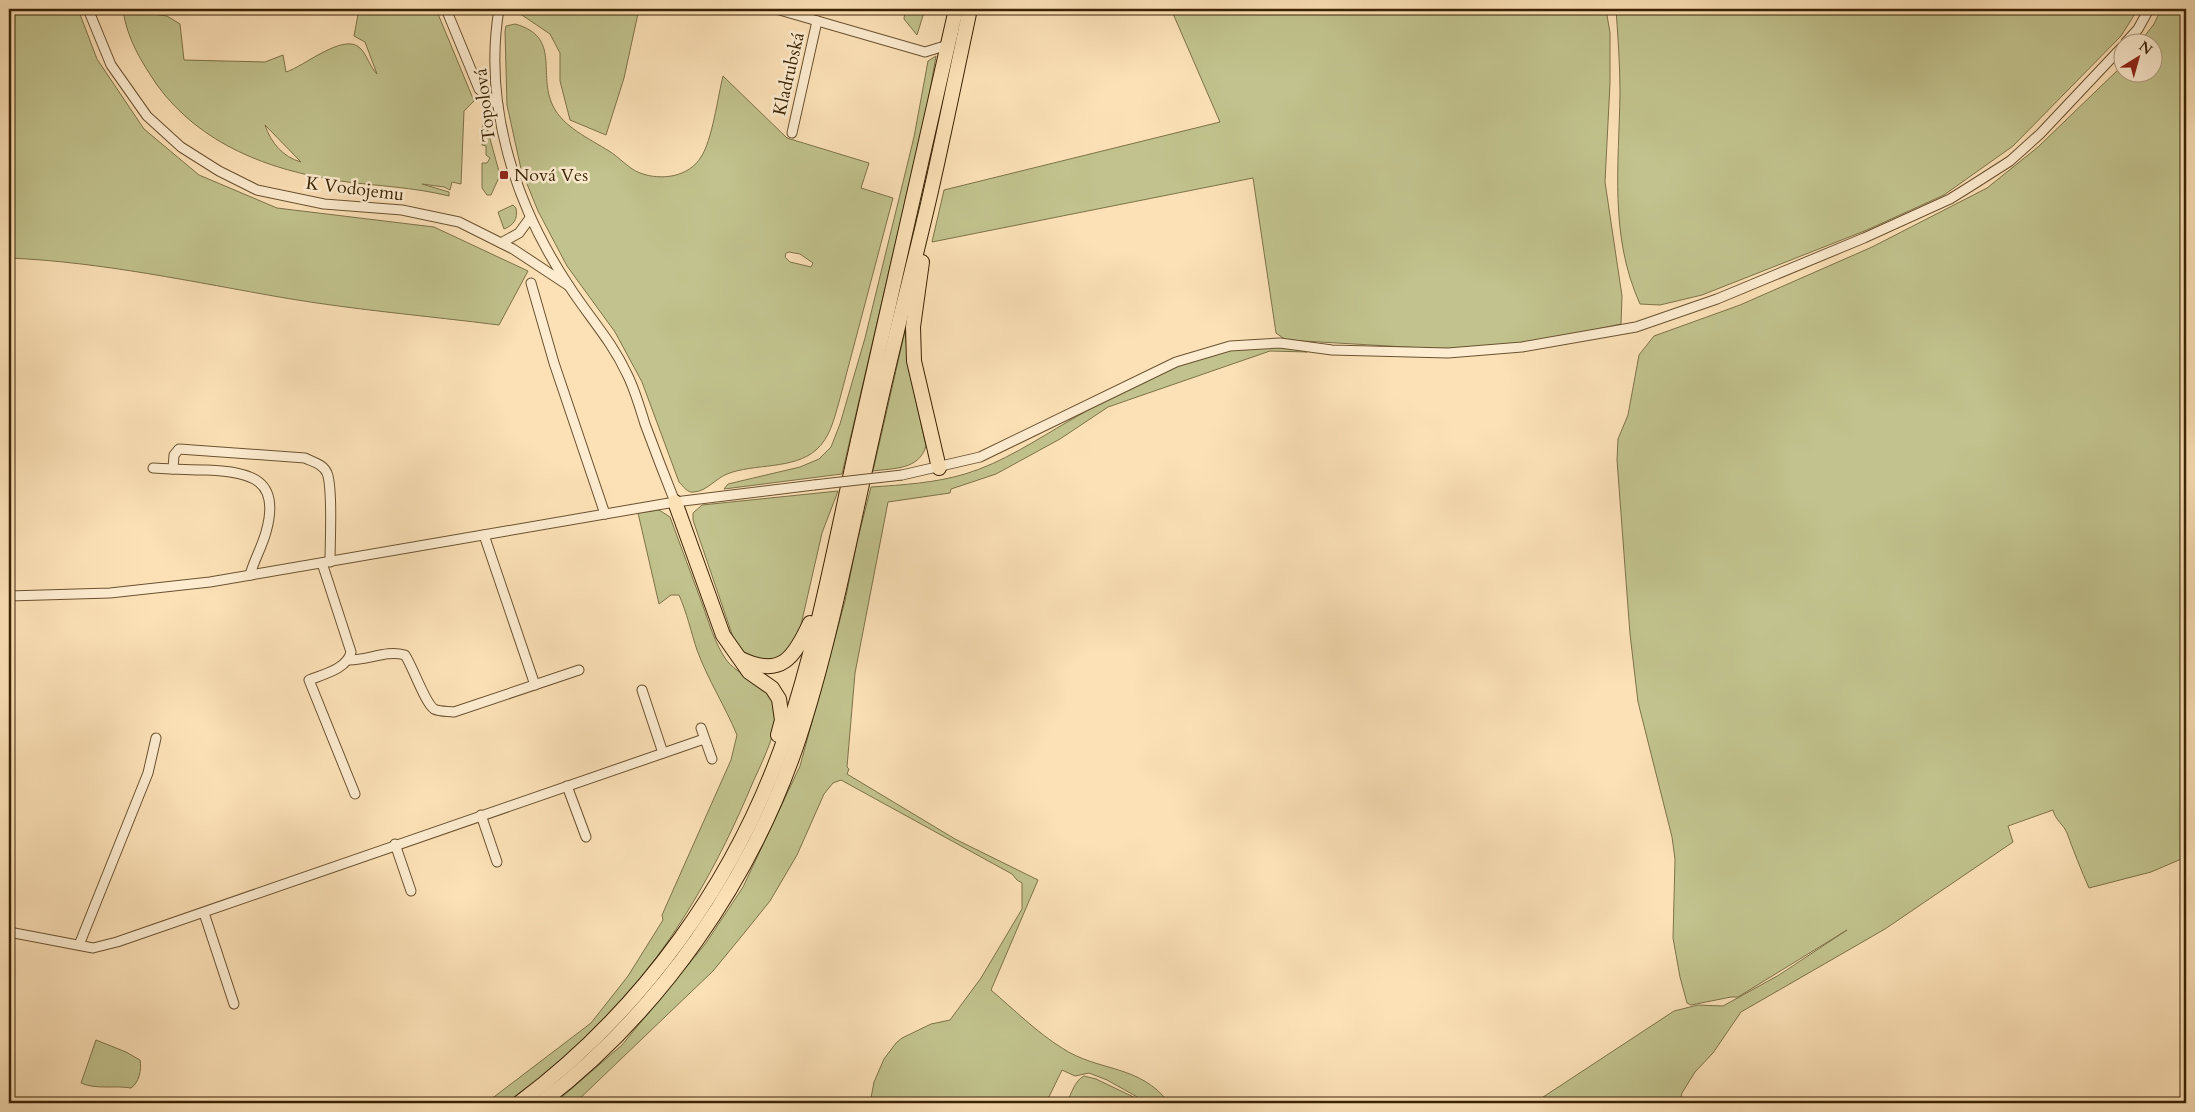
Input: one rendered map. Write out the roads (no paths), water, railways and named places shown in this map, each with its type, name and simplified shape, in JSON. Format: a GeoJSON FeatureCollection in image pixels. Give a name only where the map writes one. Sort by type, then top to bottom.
{"type":"FeatureCollection","features":[{"type":"Feature","properties":{"kind":"highway"},"geometry":{"type":"LineString","coordinates":[[519,1103],[570,1062],[622,1011],[676,944],[705,902],[758,806],[785,737],[812,640],[956,9]]}},
{"type":"Feature","properties":{"kind":"highway"},"geometry":{"type":"LineString","coordinates":[[541,1103],[580,1071],[606,1046],[656,991],[688,952],[716,910],[770,811],[798,741],[809,707],[928,204],[970,9]]}},
{"type":"Feature","properties":{"kind":"highway"},"geometry":{"type":"LineString","coordinates":[[928,204],[913,327],[914,361],[939,468]]}},
{"type":"Feature","properties":{"kind":"highway"},"geometry":{"type":"LineString","coordinates":[[737,657],[757,667],[766,668],[776,666],[795,652],[810,622],[831,529],[844,500]]}},
{"type":"Feature","properties":{"kind":"highway"},"geometry":{"type":"LineString","coordinates":[[675,502],[723,636],[749,672],[772,688],[778,700],[782,720],[767,764],[736,835],[715,874],[705,902]]}},
{"type":"Feature","properties":{"kind":"street","name":"K Vodojemu"},"geometry":{"type":"LineString","coordinates":[[88,9],[111,65],[148,116],[181,147],[219,171],[257,190],[324,204],[402,210],[459,222],[513,248],[569,286]]}},
{"type":"Feature","properties":{"kind":"street"},"geometry":{"type":"LineString","coordinates":[[446,9],[479,89],[498,104]]}},
{"type":"Feature","properties":{"kind":"street","name":"Topolová"},"geometry":{"type":"LineString","coordinates":[[499,9],[495,66],[498,104],[505,142],[520,195],[530,218],[569,286]]}},
{"type":"Feature","properties":{"kind":"street","name":"Kladrubská"},"geometry":{"type":"LineString","coordinates":[[776,9],[925,52],[948,45]]}},
{"type":"Feature","properties":{"kind":"street"},"geometry":{"type":"LineString","coordinates":[[2135,32],[2149,9]]}},
{"type":"Feature","properties":{"kind":"street","name":"Kladrubská"},"geometry":{"type":"LineString","coordinates":[[792,134],[817,21]]}},
{"type":"Feature","properties":{"kind":"street"},"geometry":{"type":"LineString","coordinates":[[9,596],[110,593],[210,582],[675,502],[902,475],[939,468],[980,457],[1176,362],[1230,346],[1280,342],[1332,350],[1448,353],[1522,347],[1636,327],[1717,299],[1864,238],[1950,199],[2010,160],[2040,134],[2112,57]]}},
{"type":"Feature","properties":{"kind":"street"},"geometry":{"type":"LineString","coordinates":[[501,243],[519,233],[530,218]]}},
{"type":"Feature","properties":{"kind":"street"},"geometry":{"type":"LineString","coordinates":[[531,283],[554,363],[605,514]]}},
{"type":"Feature","properties":{"kind":"street"},"geometry":{"type":"LineString","coordinates":[[569,286],[604,332],[628,376],[675,502]]}},
{"type":"Feature","properties":{"kind":"street"},"geometry":{"type":"LineString","coordinates":[[172,469],[174,455],[180,449],[305,458],[320,464],[326,472],[329,486],[326,562],[351,652],[349,660],[343,665],[309,680],[355,794]]}},
{"type":"Feature","properties":{"kind":"street"},"geometry":{"type":"LineString","coordinates":[[153,468],[237,472],[255,478],[264,485],[268,494],[270,508],[266,532],[250,575]]}},
{"type":"Feature","properties":{"kind":"street"},"geometry":{"type":"LineString","coordinates":[[484,535],[535,685]]}},
{"type":"Feature","properties":{"kind":"street"},"geometry":{"type":"LineString","coordinates":[[349,660],[362,660],[392,652],[405,655],[413,668],[425,698],[432,708],[454,712],[579,670]]}},
{"type":"Feature","properties":{"kind":"street"},"geometry":{"type":"LineString","coordinates":[[642,690],[663,753]]}},
{"type":"Feature","properties":{"kind":"street"},"geometry":{"type":"LineString","coordinates":[[701,728],[712,759]]}},
{"type":"Feature","properties":{"kind":"street"},"geometry":{"type":"LineString","coordinates":[[79,945],[148,773],[156,738]]}},
{"type":"Feature","properties":{"kind":"street"},"geometry":{"type":"LineString","coordinates":[[9,932],[93,948],[117,942],[204,913],[395,844],[704,739]]}},
{"type":"Feature","properties":{"kind":"street"},"geometry":{"type":"LineString","coordinates":[[567,786],[586,837]]}},
{"type":"Feature","properties":{"kind":"street"},"geometry":{"type":"LineString","coordinates":[[481,815],[497,862]]}},
{"type":"Feature","properties":{"kind":"street"},"geometry":{"type":"LineString","coordinates":[[395,844],[411,891]]}},
{"type":"Feature","properties":{"kind":"street"},"geometry":{"type":"LineString","coordinates":[[204,913],[234,1004]]}},
{"type":"Feature","properties":{"kind":"place","name":"Nová Ves"},"geometry":{"type":"Point","coordinates":[504,175]}}]}
